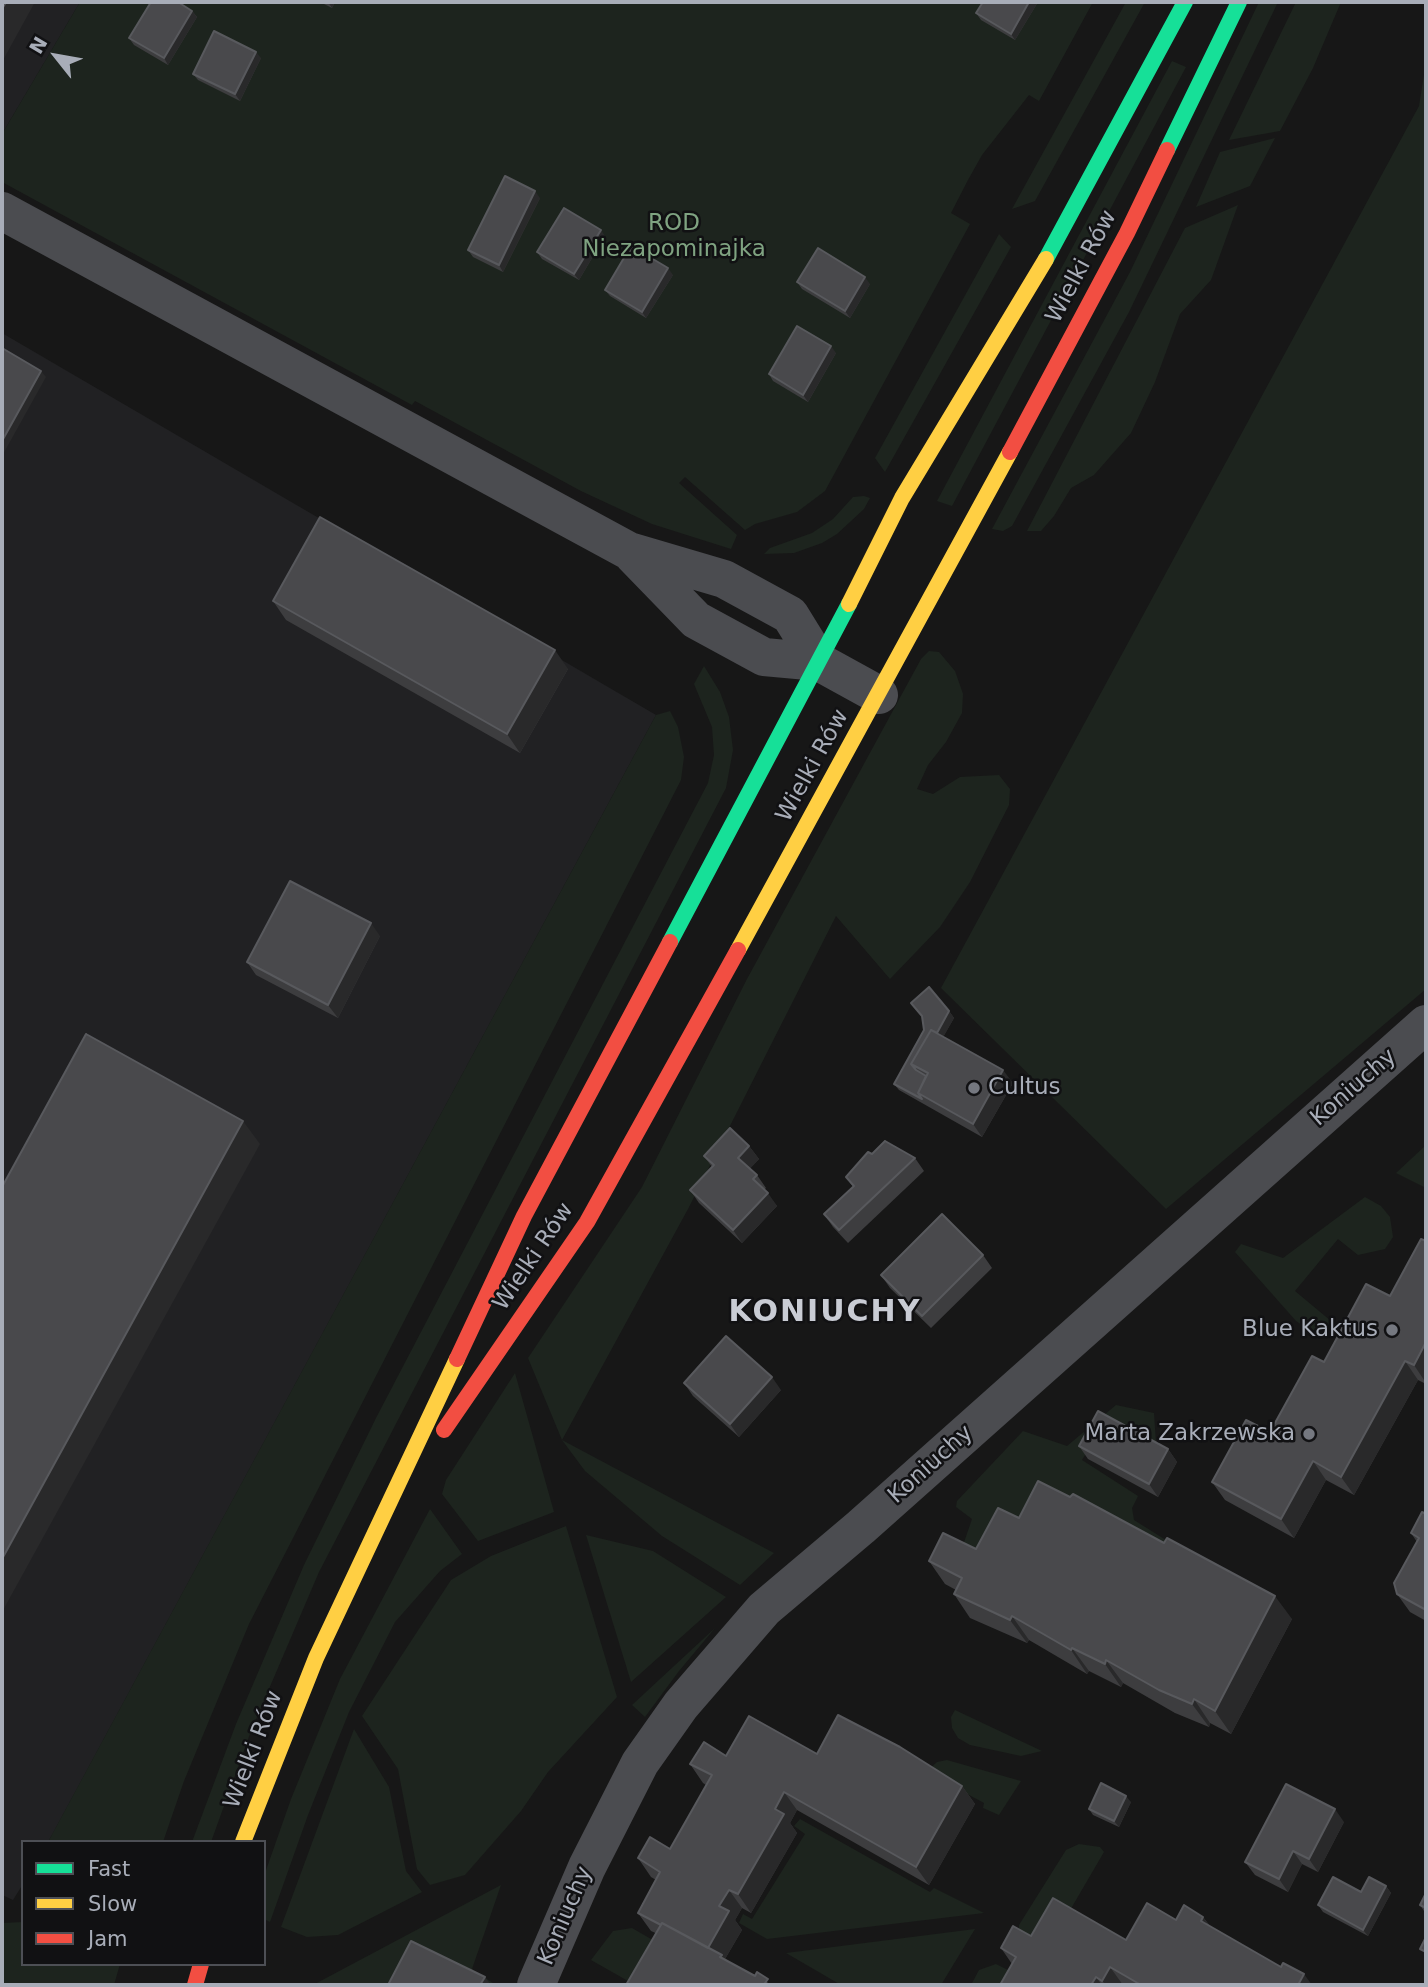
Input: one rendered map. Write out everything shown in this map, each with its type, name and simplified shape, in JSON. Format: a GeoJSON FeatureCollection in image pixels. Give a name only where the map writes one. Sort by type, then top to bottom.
{"type":"FeatureCollection","features":[{"type":"Feature","properties":{"kind":"street","name":"Wielki Rów"},"geometry":{"type":"LineString","coordinates":[[244,1840],[316,1658],[524,1216],[819,662],[902,498],[1051,250],[1185,2]]}},
{"type":"Feature","properties":{"kind":"street","name":"Wielki Rów"},"geometry":{"type":"LineString","coordinates":[[379,1524],[587,1222],[879,695],[1127,233],[1239,2]]}},
{"type":"Feature","properties":{"kind":"street"},"geometry":{"type":"LineString","coordinates":[[2,211],[629,551],[724,579],[790,615],[819,662]]}},
{"type":"Feature","properties":{"kind":"street"},"geometry":{"type":"LineString","coordinates":[[629,551],[696,620],[764,657],[819,662],[879,695]]}},
{"type":"Feature","properties":{"kind":"street","name":"Koniuchy"},"geometry":{"type":"LineString","coordinates":[[536,1985],[587,1867],[640,1763],[681,1705],[764,1609],[861,1527],[1426,1024]]}},
{"type":"Feature","properties":{"kind":"street"},"geometry":{"type":"LineString","coordinates":[[195,1985],[200,1966]]}},
{"type":"Feature","properties":{"kind":"shaded area"},"geometry":{"type":"Polygon","coordinates":[[[2,2],[80,2],[2,134],[2,2]]]}},
{"type":"Feature","properties":{"kind":"shaded area"},"geometry":{"type":"Polygon","coordinates":[[[2,333],[656,715],[52,1835],[49,1840],[21,1840],[21,1887],[13,1900],[2,1895],[2,333]]]}},
{"type":"Feature","properties":{"kind":"green space","name":"ROD Niezapominajka"},"geometry":{"type":"Polygon","coordinates":[[[80,2],[1093,2],[1039,101],[1029,95],[982,155],[968,180],[951,213],[970,224],[825,491],[797,512],[755,524],[745,530],[685,477],[679,483],[737,535],[731,549],[652,524],[581,491],[415,401],[412,405],[2,182],[2,134],[80,2]]]}},
{"type":"Feature","properties":{"kind":"green space"},"geometry":{"type":"Polygon","coordinates":[[[1126,2],[1145,2],[1035,201],[1012,209],[1126,2]]]}},
{"type":"Feature","properties":{"kind":"green space"},"geometry":{"type":"Polygon","coordinates":[[[1259,2],[1278,2],[1129,312],[1012,526],[1003,531],[992,529],[1130,272],[1259,2]]]}},
{"type":"Feature","properties":{"kind":"green space"},"geometry":{"type":"Polygon","coordinates":[[[1296,2],[1341,2],[1313,68],[1280,131],[1229,140],[1296,2]]]}},
{"type":"Feature","properties":{"kind":"green space"},"geometry":{"type":"Polygon","coordinates":[[[1172,61],[1186,67],[952,506],[937,501],[1172,61]]]}},
{"type":"Feature","properties":{"kind":"green space"},"geometry":{"type":"Polygon","coordinates":[[[1426,62],[1426,989],[1166,1209],[941,988],[1419,106],[1426,62]]]}},
{"type":"Feature","properties":{"kind":"green space"},"geometry":{"type":"Polygon","coordinates":[[[1275,138],[1250,186],[1196,207],[1220,152],[1275,138]]]}},
{"type":"Feature","properties":{"kind":"green space"},"geometry":{"type":"Polygon","coordinates":[[[1238,205],[1211,280],[1180,314],[1155,382],[1131,433],[1094,475],[1071,488],[1041,531],[1027,531],[1185,228],[1238,205]]]}},
{"type":"Feature","properties":{"kind":"green space"},"geometry":{"type":"Polygon","coordinates":[[[999,234],[1011,247],[885,472],[875,458],[999,234]]]}},
{"type":"Feature","properties":{"kind":"green space"},"geometry":{"type":"Polygon","coordinates":[[[853,497],[870,498],[864,509],[837,534],[822,543],[794,553],[764,554],[770,548],[812,533],[833,519],[853,497]]]}},
{"type":"Feature","properties":{"kind":"green space"},"geometry":{"type":"Polygon","coordinates":[[[929,651],[939,652],[955,671],[963,694],[962,713],[946,742],[928,765],[917,789],[933,794],[960,777],[999,775],[1010,789],[1009,805],[970,882],[940,927],[890,979],[836,916],[688,1209],[562,1440],[528,1358],[642,1187],[747,979],[921,659],[929,651]]]}},
{"type":"Feature","properties":{"kind":"green space"},"geometry":{"type":"Polygon","coordinates":[[[704,666],[720,692],[729,717],[733,750],[726,788],[319,1572],[251,1731],[212,1840],[193,1840],[236,1724],[304,1565],[376,1418],[708,783],[714,755],[712,727],[694,684],[704,666]]]}},
{"type":"Feature","properties":{"kind":"green space"},"geometry":{"type":"Polygon","coordinates":[[[670,711],[678,727],[684,757],[681,780],[249,1624],[184,1781],[164,1840],[49,1840],[656,715],[670,711]]]}},
{"type":"Feature","properties":{"kind":"green space"},"geometry":{"type":"Polygon","coordinates":[[[1426,1145],[1426,1188],[1396,1173],[1426,1145]]]}},
{"type":"Feature","properties":{"kind":"green space"},"geometry":{"type":"Polygon","coordinates":[[[1365,1197],[1381,1206],[1390,1217],[1393,1237],[1385,1249],[1358,1255],[1338,1239],[1295,1291],[1331,1321],[1327,1335],[1321,1338],[1296,1321],[1235,1252],[1241,1244],[1283,1258],[1365,1197]]]}},
{"type":"Feature","properties":{"kind":"green space"},"geometry":{"type":"Polygon","coordinates":[[[515,1373],[554,1512],[478,1541],[442,1494],[446,1480],[515,1373]]]}},
{"type":"Feature","properties":{"kind":"green space"},"geometry":{"type":"Polygon","coordinates":[[[1116,1405],[1154,1413],[1156,1443],[1106,1421],[1082,1460],[1138,1496],[1132,1508],[1134,1520],[1177,1547],[989,1567],[961,1551],[972,1519],[956,1507],[957,1501],[1023,1431],[1067,1446],[1116,1405]]]}},
{"type":"Feature","properties":{"kind":"green space"},"geometry":{"type":"Polygon","coordinates":[[[562,1440],[774,1553],[740,1585],[662,1536],[585,1471],[562,1440]]]}},
{"type":"Feature","properties":{"kind":"green space"},"geometry":{"type":"Polygon","coordinates":[[[430,1509],[462,1554],[440,1571],[395,1622],[349,1712],[308,1815],[270,1922],[266,1920],[266,1870],[291,1799],[340,1679],[430,1509]]]}},
{"type":"Feature","properties":{"kind":"green space"},"geometry":{"type":"Polygon","coordinates":[[[566,1526],[617,1697],[548,1772],[521,1811],[465,1875],[430,1885],[417,1869],[398,1769],[362,1716],[451,1580],[491,1556],[566,1526]]]}},
{"type":"Feature","properties":{"kind":"green space"},"geometry":{"type":"Polygon","coordinates":[[[586,1535],[653,1551],[726,1597],[631,1682],[586,1535]]]}},
{"type":"Feature","properties":{"kind":"green space"},"geometry":{"type":"Polygon","coordinates":[[[715,1628],[679,1671],[645,1717],[632,1705],[715,1628]]]}},
{"type":"Feature","properties":{"kind":"green space"},"geometry":{"type":"Polygon","coordinates":[[[955,1710],[1042,1751],[1021,1756],[970,1745],[958,1738],[952,1728],[951,1717],[955,1710]]]}},
{"type":"Feature","properties":{"kind":"green space"},"geometry":{"type":"Polygon","coordinates":[[[354,1729],[389,1787],[406,1871],[422,1892],[338,1935],[307,1937],[281,1927],[354,1729]]]}},
{"type":"Feature","properties":{"kind":"green space"},"geometry":{"type":"Polygon","coordinates":[[[947,1760],[1021,1781],[999,1815],[983,1808],[984,1803],[926,1772],[937,1762],[947,1760]]]}},
{"type":"Feature","properties":{"kind":"green space"},"geometry":{"type":"Polygon","coordinates":[[[800,1819],[930,1892],[934,1888],[984,1913],[767,1939],[739,1923],[743,1914],[752,1919],[805,1834],[794,1826],[800,1819]]]}},
{"type":"Feature","properties":{"kind":"green space"},"geometry":{"type":"Polygon","coordinates":[[[1079,1844],[1100,1847],[1104,1852],[1069,1912],[1042,1949],[1019,1932],[1019,1925],[1066,1850],[1079,1844]]]}},
{"type":"Feature","properties":{"kind":"green space"},"geometry":{"type":"Polygon","coordinates":[[[501,1885],[472,1969],[496,1985],[313,1985],[501,1885]]]}},
{"type":"Feature","properties":{"kind":"green space"},"geometry":{"type":"Polygon","coordinates":[[[21,1922],[21,1966],[119,1966],[114,1985],[2,1985],[2,1923],[21,1922]]]}},
{"type":"Feature","properties":{"kind":"green space"},"geometry":{"type":"Polygon","coordinates":[[[632,1928],[670,1950],[635,1985],[591,1960],[613,1931],[632,1928]]]}},
{"type":"Feature","properties":{"kind":"green space"},"geometry":{"type":"Polygon","coordinates":[[[975,1929],[941,1985],[841,1985],[786,1953],[975,1929]]]}},
{"type":"Feature","properties":{"kind":"green space"},"geometry":{"type":"Polygon","coordinates":[[[996,1964],[1022,1977],[1018,1985],[971,1985],[979,1970],[996,1964]]]}},
{"type":"Feature","properties":{"kind":"building"},"geometry":{"type":"Polygon","coordinates":[[[151,2],[178,2],[192,11],[164,58],[129,38],[151,2]]]}},
{"type":"Feature","properties":{"kind":"building"},"geometry":{"type":"Polygon","coordinates":[[[983,2],[1029,2],[1011,34],[976,13],[983,2]]]}},
{"type":"Feature","properties":{"kind":"building"},"geometry":{"type":"Polygon","coordinates":[[[214,31],[256,52],[235,94],[193,74],[214,31]]]}},
{"type":"Feature","properties":{"kind":"building"},"geometry":{"type":"Polygon","coordinates":[[[505,176],[535,191],[499,265],[468,250],[505,176]]]}},
{"type":"Feature","properties":{"kind":"building"},"geometry":{"type":"Polygon","coordinates":[[[564,208],[601,230],[574,274],[537,252],[564,208]]]}},
{"type":"Feature","properties":{"kind":"building"},"geometry":{"type":"Polygon","coordinates":[[[631,246],[668,268],[642,312],[605,290],[631,246]]]}},
{"type":"Feature","properties":{"kind":"building"},"geometry":{"type":"Polygon","coordinates":[[[818,248],[865,277],[845,311],[797,282],[818,248]]]}},
{"type":"Feature","properties":{"kind":"building"},"geometry":{"type":"Polygon","coordinates":[[[797,326],[831,346],[803,395],[769,374],[797,326]]]}},
{"type":"Feature","properties":{"kind":"building"},"geometry":{"type":"Polygon","coordinates":[[[2,348],[41,371],[2,441],[2,348]]]}},
{"type":"Feature","properties":{"kind":"building"},"geometry":{"type":"Polygon","coordinates":[[[320,517],[555,650],[507,734],[273,601],[320,517]]]}},
{"type":"Feature","properties":{"kind":"building"},"geometry":{"type":"Polygon","coordinates":[[[290,881],[371,923],[328,1005],[247,962],[290,881]]]}},
{"type":"Feature","properties":{"kind":"building"},"geometry":{"type":"Polygon","coordinates":[[[929,987],[949,1011],[937,1033],[931,1030],[911,1064],[926,1076],[918,1093],[922,1099],[894,1084],[924,1030],[922,1016],[911,1003],[929,987]]]}},
{"type":"Feature","properties":{"kind":"building"},"geometry":{"type":"Polygon","coordinates":[[[931,1030],[1003,1070],[973,1124],[918,1093],[928,1073],[911,1064],[931,1030]]]}},
{"type":"Feature","properties":{"kind":"building"},"geometry":{"type":"Polygon","coordinates":[[[86,1034],[243,1121],[2,1559],[2,1187],[86,1034]]]}},
{"type":"Feature","properties":{"kind":"building"},"geometry":{"type":"Polygon","coordinates":[[[730,1128],[749,1146],[738,1158],[757,1175],[753,1179],[768,1193],[733,1230],[690,1190],[714,1165],[704,1156],[730,1128]]]}},
{"type":"Feature","properties":{"kind":"building"},"geometry":{"type":"Polygon","coordinates":[[[885,1141],[915,1158],[839,1230],[824,1214],[854,1186],[846,1177],[868,1152],[872,1154],[885,1141]]]}},
{"type":"Feature","properties":{"kind":"building"},"geometry":{"type":"Polygon","coordinates":[[[942,1214],[983,1255],[922,1316],[881,1275],[942,1214]]]}},
{"type":"Feature","properties":{"kind":"building"},"geometry":{"type":"Polygon","coordinates":[[[1421,1239],[1426,1241],[1426,1342],[1414,1365],[1405,1361],[1341,1477],[1313,1461],[1281,1519],[1212,1482],[1246,1420],[1270,1432],[1312,1356],[1324,1362],[1366,1284],[1390,1296],[1421,1239]]]}},
{"type":"Feature","properties":{"kind":"building"},"geometry":{"type":"Polygon","coordinates":[[[726,1336],[772,1377],[730,1424],[684,1383],[726,1336]]]}},
{"type":"Feature","properties":{"kind":"building"},"geometry":{"type":"Polygon","coordinates":[[[1098,1411],[1168,1449],[1149,1484],[1079,1446],[1098,1411]]]}},
{"type":"Feature","properties":{"kind":"building"},"geometry":{"type":"Polygon","coordinates":[[[1038,1481],[1070,1497],[1073,1494],[1164,1543],[1167,1538],[1275,1596],[1215,1711],[1194,1699],[1192,1704],[1159,1690],[1106,1660],[1105,1664],[1072,1648],[1071,1650],[1012,1616],[1010,1620],[954,1594],[962,1578],[929,1561],[943,1533],[976,1549],[998,1508],[1019,1518],[1038,1481]]]}},
{"type":"Feature","properties":{"kind":"building"},"geometry":{"type":"Polygon","coordinates":[[[1422,1512],[1426,1514],[1426,1610],[1397,1594],[1394,1583],[1419,1538],[1411,1533],[1422,1512]]]}},
{"type":"Feature","properties":{"kind":"building"},"geometry":{"type":"Polygon","coordinates":[[[838,1715],[900,1747],[962,1786],[916,1867],[784,1792],[775,1809],[784,1814],[738,1894],[729,1890],[719,1906],[729,1911],[708,1948],[638,1913],[660,1872],[638,1858],[650,1837],[670,1849],[712,1775],[690,1764],[704,1742],[726,1756],[749,1716],[817,1754],[838,1715]]]}},
{"type":"Feature","properties":{"kind":"building"},"geometry":{"type":"Polygon","coordinates":[[[1101,1783],[1126,1796],[1114,1821],[1089,1809],[1101,1783]]]}},
{"type":"Feature","properties":{"kind":"building"},"geometry":{"type":"Polygon","coordinates":[[[1286,1784],[1335,1809],[1309,1859],[1293,1851],[1279,1879],[1245,1862],[1286,1784]]]}},
{"type":"Feature","properties":{"kind":"building"},"geometry":{"type":"Polygon","coordinates":[[[1333,1877],[1361,1892],[1369,1877],[1386,1886],[1363,1930],[1318,1905],[1333,1877]]]}},
{"type":"Feature","properties":{"kind":"building"},"geometry":{"type":"Polygon","coordinates":[[[1426,1893],[1426,1908],[1420,1905],[1426,1893]]]}},
{"type":"Feature","properties":{"kind":"building"},"geometry":{"type":"Polygon","coordinates":[[[1053,1898],[1126,1940],[1147,1903],[1176,1920],[1184,1905],[1203,1917],[1201,1921],[1281,1967],[1283,1963],[1304,1974],[1298,1985],[1141,1985],[1110,1967],[1102,1981],[1096,1977],[1091,1985],[1000,1985],[1016,1957],[1001,1948],[1013,1926],[1031,1936],[1053,1898]]]}},
{"type":"Feature","properties":{"kind":"building"},"geometry":{"type":"Polygon","coordinates":[[[662,1923],[755,1976],[757,1972],[768,1979],[765,1983],[770,1985],[626,1985],[662,1923]]]}},
{"type":"Feature","properties":{"kind":"building"},"geometry":{"type":"Polygon","coordinates":[[[1426,1937],[1426,1952],[1420,1949],[1426,1937]]]}},
{"type":"Feature","properties":{"kind":"building"},"geometry":{"type":"Polygon","coordinates":[[[411,1941],[485,1977],[480,1985],[388,1985],[411,1941]]]}},
{"type":"Feature","properties":{"kind":"traffic: fast"},"geometry":{"type":"LineString","coordinates":[[1046,259],[1185,2]]}},
{"type":"Feature","properties":{"kind":"traffic: fast"},"geometry":{"type":"LineString","coordinates":[[1167,150],[1239,2]]}},
{"type":"Feature","properties":{"kind":"traffic: fast"},"geometry":{"type":"LineString","coordinates":[[670,942],[849,604]]}},
{"type":"Feature","properties":{"kind":"traffic: slow"},"geometry":{"type":"LineString","coordinates":[[849,604],[902,498],[1046,259]]}},
{"type":"Feature","properties":{"kind":"traffic: slow"},"geometry":{"type":"LineString","coordinates":[[738,950],[1010,452]]}},
{"type":"Feature","properties":{"kind":"traffic: slow"},"geometry":{"type":"LineString","coordinates":[[244,1840],[316,1658],[457,1359]]}},
{"type":"Feature","properties":{"kind":"traffic: jam"},"geometry":{"type":"LineString","coordinates":[[1010,452],[1127,233],[1167,150]]}},
{"type":"Feature","properties":{"kind":"traffic: jam"},"geometry":{"type":"LineString","coordinates":[[457,1359],[524,1216],[670,942]]}},
{"type":"Feature","properties":{"kind":"traffic: jam"},"geometry":{"type":"LineString","coordinates":[[444,1430],[587,1222],[738,950]]}},
{"type":"Feature","properties":{"kind":"traffic: jam"},"geometry":{"type":"LineString","coordinates":[[195,1985],[200,1966]]}},
{"type":"Feature","properties":{"kind":"place","name":"Cultus"},"geometry":{"type":"Point","coordinates":[974,1088]}},
{"type":"Feature","properties":{"kind":"place","name":"Blue Kaktus"},"geometry":{"type":"Point","coordinates":[1392,1330]}},
{"type":"Feature","properties":{"kind":"place","name":"Marta Zakrzewska"},"geometry":{"type":"Point","coordinates":[1309,1434]}},
{"type":"Feature","properties":{"kind":"district","name":"KONIUCHY"},"geometry":{"type":"Point","coordinates":[825,1313]}}]}
